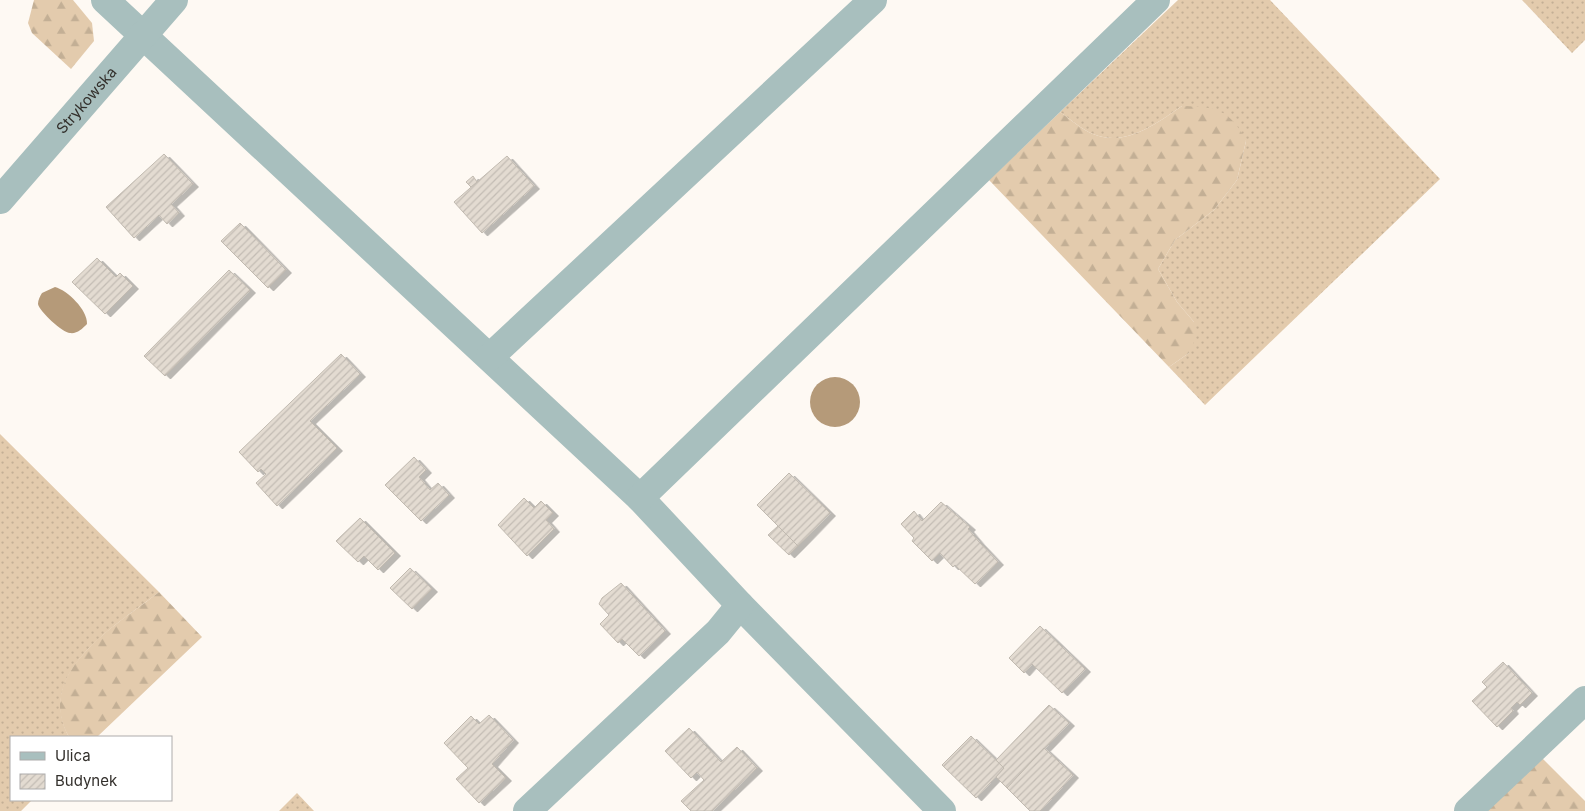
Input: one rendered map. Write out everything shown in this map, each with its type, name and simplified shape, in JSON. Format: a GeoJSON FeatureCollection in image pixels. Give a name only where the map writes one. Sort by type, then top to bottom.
{"type":"FeatureCollection","features":[{"type":"Feature","properties":{"kind":"street"},"geometry":{"type":"LineString","coordinates":[[105,0],[640,498],[740,604],[942,811]]}},
{"type":"Feature","properties":{"kind":"street","name":"Strykowska"},"geometry":{"type":"LineString","coordinates":[[0,200],[174,0]]}},
{"type":"Feature","properties":{"kind":"street"},"geometry":{"type":"LineString","coordinates":[[490,357],[873,0]]}},
{"type":"Feature","properties":{"kind":"street"},"geometry":{"type":"LineString","coordinates":[[640,498],[1156,0]]}},
{"type":"Feature","properties":{"kind":"street"},"geometry":{"type":"LineString","coordinates":[[527,811],[718,632],[740,604]]}},
{"type":"Feature","properties":{"kind":"street"},"geometry":{"type":"LineString","coordinates":[[1468,811],[1585,700]]}},
{"type":"Feature","properties":{"kind":"green space"},"geometry":{"type":"Polygon","coordinates":[[[34,0],[73,0],[92,23],[94,41],[71,69],[32,33],[28,23],[34,0]]]}},
{"type":"Feature","properties":{"kind":"green space"},"geometry":{"type":"Polygon","coordinates":[[[1178,0],[1270,0],[1440,179],[1205,405],[1169,367],[1189,353],[1194,322],[1177,302],[1158,269],[1175,240],[1214,210],[1237,180],[1246,141],[1182,106],[1140,132],[1117,138],[1105,138],[1093,134],[1060,112],[1178,0]]]}},
{"type":"Feature","properties":{"kind":"green space"},"geometry":{"type":"Polygon","coordinates":[[[1522,0],[1585,0],[1585,40],[1572,53],[1522,0]]]}},
{"type":"Feature","properties":{"kind":"green space"},"geometry":{"type":"Polygon","coordinates":[[[1182,106],[1204,107],[1221,112],[1234,122],[1246,141],[1237,180],[1214,210],[1175,240],[1158,269],[1177,302],[1194,322],[1197,335],[1189,353],[1169,367],[989,180],[1060,112],[1093,134],[1105,138],[1117,138],[1140,132],[1182,106]]]}},
{"type":"Feature","properties":{"kind":"green space"},"geometry":{"type":"Polygon","coordinates":[[[0,434],[159,592],[102,636],[85,653],[71,672],[62,692],[61,714],[69,736],[10,736],[10,801],[31,801],[21,811],[0,811],[0,434]]]}},
{"type":"Feature","properties":{"kind":"green space"},"geometry":{"type":"Polygon","coordinates":[[[159,592],[202,637],[98,736],[69,736],[61,714],[62,692],[70,672],[84,653],[122,620],[159,592]]]}},
{"type":"Feature","properties":{"kind":"green space"},"geometry":{"type":"Polygon","coordinates":[[[1542,758],[1585,801],[1585,811],[1487,811],[1542,758]]]}},
{"type":"Feature","properties":{"kind":"green space"},"geometry":{"type":"Polygon","coordinates":[[[297,793],[314,811],[279,811],[297,793]]]}},
{"type":"Feature","properties":{"kind":"shaded area"},"geometry":{"type":"Polygon","coordinates":[[[55,287],[71,296],[84,313],[87,324],[77,332],[70,333],[57,326],[39,307],[38,301],[42,293],[55,287]]]}},
{"type":"Feature","properties":{"kind":"shaded area"},"geometry":{"type":"Polygon","coordinates":[[[835,377],[845,379],[853,384],[858,392],[860,402],[858,412],[853,420],[845,425],[835,427],[825,425],[817,420],[812,412],[810,402],[812,392],[817,384],[825,379],[835,377]]]}},
{"type":"Feature","properties":{"kind":"building"},"geometry":{"type":"Polygon","coordinates":[[[164,154],[193,184],[171,204],[179,213],[167,224],[159,215],[134,238],[106,207],[164,154]]]}},
{"type":"Feature","properties":{"kind":"building"},"geometry":{"type":"Polygon","coordinates":[[[507,156],[534,186],[482,233],[454,202],[507,156]]]}},
{"type":"Feature","properties":{"kind":"building"},"geometry":{"type":"Polygon","coordinates":[[[473,176],[477,182],[471,187],[466,182],[473,176]]]}},
{"type":"Feature","properties":{"kind":"building"},"geometry":{"type":"Polygon","coordinates":[[[240,223],[286,270],[268,288],[221,241],[240,223]]]}},
{"type":"Feature","properties":{"kind":"building"},"geometry":{"type":"Polygon","coordinates":[[[97,258],[116,277],[120,273],[133,286],[105,314],[72,282],[97,258]]]}},
{"type":"Feature","properties":{"kind":"building"},"geometry":{"type":"Polygon","coordinates":[[[229,270],[250,290],[165,376],[144,356],[229,270]]]}},
{"type":"Feature","properties":{"kind":"building"},"geometry":{"type":"Polygon","coordinates":[[[341,354],[360,374],[310,421],[337,448],[277,506],[256,483],[266,474],[261,469],[258,472],[239,452],[341,354]]]}},
{"type":"Feature","properties":{"kind":"building"},"geometry":{"type":"Polygon","coordinates":[[[414,457],[426,470],[419,477],[430,490],[438,483],[449,495],[421,521],[385,485],[414,457]]]}},
{"type":"Feature","properties":{"kind":"building"},"geometry":{"type":"Polygon","coordinates":[[[789,473],[830,513],[798,546],[757,505],[789,473]]]}},
{"type":"Feature","properties":{"kind":"building"},"geometry":{"type":"Polygon","coordinates":[[[524,498],[534,508],[541,501],[553,513],[546,520],[554,529],[527,556],[498,525],[524,498]]]}},
{"type":"Feature","properties":{"kind":"building"},"geometry":{"type":"Polygon","coordinates":[[[941,502],[970,527],[968,529],[998,562],[975,584],[955,565],[953,567],[940,553],[932,561],[912,541],[914,538],[901,524],[914,511],[922,521],[941,502]]]}},
{"type":"Feature","properties":{"kind":"building"},"geometry":{"type":"Polygon","coordinates":[[[360,518],[395,553],[378,570],[364,556],[358,562],[336,541],[360,518]]]}},
{"type":"Feature","properties":{"kind":"building"},"geometry":{"type":"Polygon","coordinates":[[[778,526],[798,546],[789,555],[768,535],[778,526]]]}},
{"type":"Feature","properties":{"kind":"building"},"geometry":{"type":"Polygon","coordinates":[[[410,568],[432,589],[412,609],[390,588],[410,568]]]}},
{"type":"Feature","properties":{"kind":"building"},"geometry":{"type":"Polygon","coordinates":[[[621,583],[665,631],[639,656],[622,639],[618,643],[600,624],[609,615],[599,604],[602,598],[621,583]]]}},
{"type":"Feature","properties":{"kind":"building"},"geometry":{"type":"Polygon","coordinates":[[[1040,626],[1085,669],[1062,693],[1032,664],[1024,673],[1009,658],[1040,626]]]}},
{"type":"Feature","properties":{"kind":"building"},"geometry":{"type":"Polygon","coordinates":[[[1503,662],[1532,693],[1520,705],[1517,702],[1511,708],[1513,711],[1497,727],[1472,701],[1487,687],[1482,682],[1503,662]]]}},
{"type":"Feature","properties":{"kind":"building"},"geometry":{"type":"Polygon","coordinates":[[[1049,705],[1069,723],[1007,788],[996,777],[1004,768],[996,760],[1049,705]]]}},
{"type":"Feature","properties":{"kind":"building"},"geometry":{"type":"Polygon","coordinates":[[[489,715],[513,740],[492,764],[506,778],[479,803],[456,779],[468,768],[444,743],[471,716],[479,724],[489,715]]]}},
{"type":"Feature","properties":{"kind":"building"},"geometry":{"type":"Polygon","coordinates":[[[689,728],[721,762],[737,747],[757,768],[712,811],[691,811],[681,801],[704,780],[697,772],[691,778],[665,751],[689,728]]]}},
{"type":"Feature","properties":{"kind":"building"},"geometry":{"type":"Polygon","coordinates":[[[971,736],[1004,768],[976,798],[942,765],[971,736]]]}},
{"type":"Feature","properties":{"kind":"building"},"geometry":{"type":"Polygon","coordinates":[[[1044,748],[1073,775],[1040,811],[1030,811],[1007,788],[1044,748]]]}}]}
